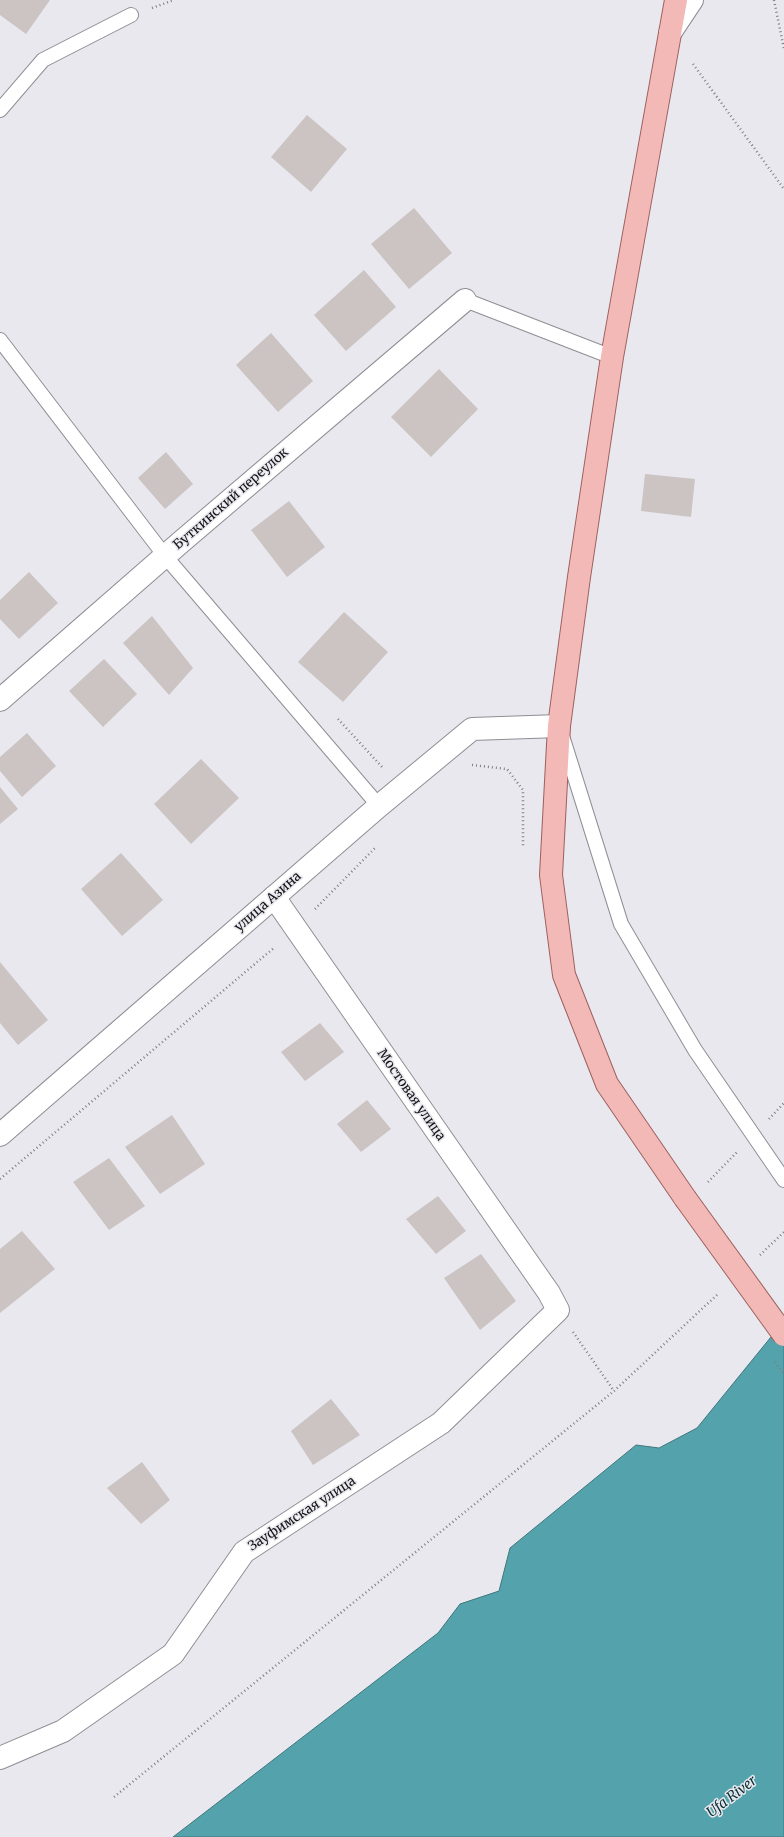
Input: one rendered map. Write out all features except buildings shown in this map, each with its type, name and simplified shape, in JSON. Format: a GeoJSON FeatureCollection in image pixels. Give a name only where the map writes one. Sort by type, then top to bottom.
{"type":"FeatureCollection","features":[{"type":"Feature","properties":{"kind":"main road"},"geometry":{"type":"LineString","coordinates":[[676,0],[612,357],[580,569],[558,726],[551,875],[564,975],[607,1084],[685,1198],[784,1335]]}},
{"type":"Feature","properties":{"kind":"street"},"geometry":{"type":"LineString","coordinates":[[670,33],[692,0]]}},
{"type":"Feature","properties":{"kind":"street","name":"Буткинский переулок"},"geometry":{"type":"LineString","coordinates":[[0,700],[165,556],[464,300]]}},
{"type":"Feature","properties":{"kind":"street","name":"улица Азина"},"geometry":{"type":"LineString","coordinates":[[0,1135],[379,806],[472,729],[558,726]]}},
{"type":"Feature","properties":{"kind":"street","name":"Мостовая улица"},"geometry":{"type":"LineString","coordinates":[[274,897],[553,1301]]}},
{"type":"Feature","properties":{"kind":"street","name":"Зауфимская улица"},"geometry":{"type":"LineString","coordinates":[[0,1758],[63,1731],[173,1654],[244,1552],[441,1424],[553,1301]]}},
{"type":"Feature","properties":{"kind":"lane"},"geometry":{"type":"LineString","coordinates":[[0,110],[44,60],[131,15]]}},
{"type":"Feature","properties":{"kind":"lane"},"geometry":{"type":"LineString","coordinates":[[464,300],[612,357]]}},
{"type":"Feature","properties":{"kind":"lane"},"geometry":{"type":"LineString","coordinates":[[0,340],[165,556],[379,806]]}},
{"type":"Feature","properties":{"kind":"lane"},"geometry":{"type":"LineString","coordinates":[[558,726],[621,924],[695,1050],[784,1180]]}},
{"type":"Feature","properties":{"kind":"path"},"geometry":{"type":"LineString","coordinates":[[774,0],[784,49]]}},
{"type":"Feature","properties":{"kind":"path"},"geometry":{"type":"LineString","coordinates":[[670,33],[784,189]]}},
{"type":"Feature","properties":{"kind":"path"},"geometry":{"type":"LineString","coordinates":[[0,1179],[296,929],[380,844]]}},
{"type":"Feature","properties":{"kind":"path"},"geometry":{"type":"LineString","coordinates":[[756,1259],[784,1232]]}},
{"type":"Feature","properties":{"kind":"path"},"geometry":{"type":"LineString","coordinates":[[114,1796],[614,1391],[722,1290]]}},
{"type":"Feature","properties":{"kind":"path"},"geometry":{"type":"LineString","coordinates":[[553,1301],[614,1391]]}},
{"type":"Feature","properties":{"kind":"water","name":"Ufa River"},"geometry":{"type":"Polygon","coordinates":[[[784,1321],[784,1837],[173,1837],[438,1633],[460,1604],[499,1591],[510,1548],[636,1445],[659,1448],[697,1428],[784,1321]]]}}]}
